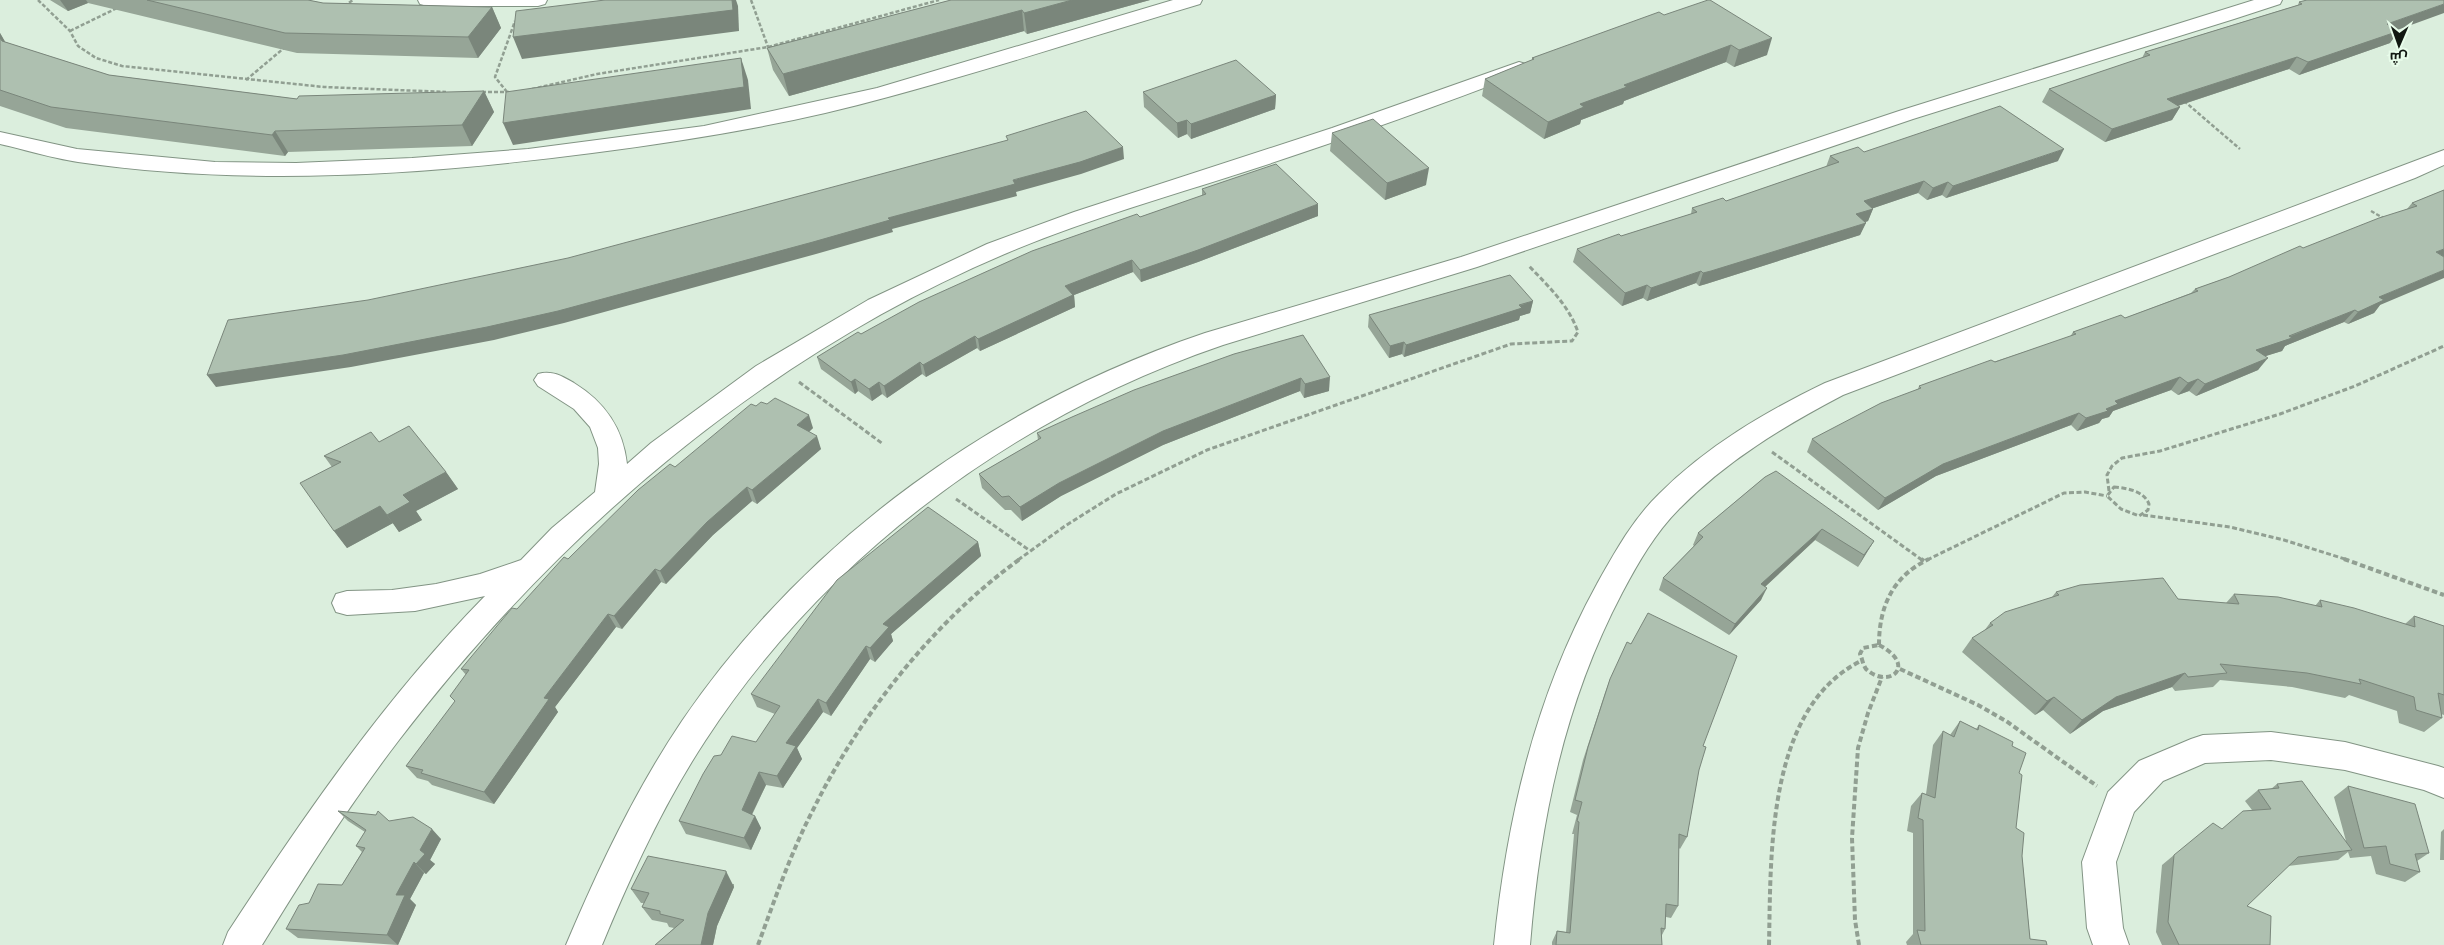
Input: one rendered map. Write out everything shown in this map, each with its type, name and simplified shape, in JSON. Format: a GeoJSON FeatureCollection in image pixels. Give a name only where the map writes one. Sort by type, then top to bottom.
{"type":"FeatureCollection","features":[{"type":"Feature","properties":{"kind":"street"},"geometry":{"type":"LineString","coordinates":[[427,0],[530,0]]}},
{"type":"Feature","properties":{"kind":"street"},"geometry":{"type":"LineString","coordinates":[[0,138],[77,155],[215,169],[296,170],[412,165],[528,155],[704,132],[881,93],[1193,0]]}},
{"type":"Feature","properties":{"kind":"street"},"geometry":{"type":"LineString","coordinates":[[584,945],[639,825],[694,730],[756,648],[821,577],[889,516],[1031,421],[1101,384],[1173,353],[1246,328],[1512,248],[1894,119],[2273,0]]}},
{"type":"Feature","properties":{"kind":"street"},"geometry":{"type":"LineString","coordinates":[[240,945],[291,862],[342,789],[393,722],[444,661],[531,568],[608,495],[669,442],[776,364],[849,320],[922,282],[995,249],[1070,221],[1353,130],[1543,59]]}},
{"type":"Feature","properties":{"kind":"street"},"geometry":{"type":"LineString","coordinates":[[1512,945],[1516,896],[1526,821],[1562,691],[1584,635],[1637,541],[1668,502],[1705,467],[1788,411],[1834,389],[2346,196],[2444,157]]}},
{"type":"Feature","properties":{"kind":"street"},"geometry":{"type":"LineString","coordinates":[[547,380],[575,394],[595,413],[608,436],[613,464],[608,495]]}},
{"type":"Feature","properties":{"kind":"street"},"geometry":{"type":"LineString","coordinates":[[347,603],[383,604],[458,593],[495,582],[531,568]]}},
{"type":"Feature","properties":{"kind":"street"},"geometry":{"type":"LineString","coordinates":[[2111,945],[2105,928],[2099,862],[2120,803],[2151,771],[2203,749],[2271,746],[2346,756],[2426,776],[2444,783]]}},
{"type":"Feature","properties":{"kind":"path"},"geometry":{"type":"LineString","coordinates":[[38,0],[70,31],[78,46],[96,58],[122,66],[358,90],[451,92]]}},
{"type":"Feature","properties":{"kind":"path"},"geometry":{"type":"LineString","coordinates":[[340,9],[353,0]]}},
{"type":"Feature","properties":{"kind":"path"},"geometry":{"type":"LineString","coordinates":[[507,92],[495,76],[496,70],[530,0]]}},
{"type":"Feature","properties":{"kind":"path"},"geometry":{"type":"LineString","coordinates":[[751,0],[768,47]]}},
{"type":"Feature","properties":{"kind":"path"},"geometry":{"type":"LineString","coordinates":[[524,90],[597,74],[768,47],[939,0]]}},
{"type":"Feature","properties":{"kind":"path"},"geometry":{"type":"LineString","coordinates":[[70,31],[121,7]]}},
{"type":"Feature","properties":{"kind":"path"},"geometry":{"type":"LineString","coordinates":[[246,80],[286,47]]}},
{"type":"Feature","properties":{"kind":"path"},"geometry":{"type":"LineString","coordinates":[[479,92],[512,92]]}},
{"type":"Feature","properties":{"kind":"path"},"geometry":{"type":"LineString","coordinates":[[2177,97],[2205,117],[2240,149]]}},
{"type":"Feature","properties":{"kind":"path"},"geometry":{"type":"LineString","coordinates":[[2346,196],[2387,220]]}},
{"type":"Feature","properties":{"kind":"path"},"geometry":{"type":"LineString","coordinates":[[758,945],[791,857],[822,792],[857,732],[896,679],[938,630],[982,588],[1029,550],[1075,519],[1169,466],[1234,439],[1511,344],[1572,341],[1578,332],[1566,303],[1512,248]]}},
{"type":"Feature","properties":{"kind":"path"},"geometry":{"type":"LineString","coordinates":[[2444,346],[2355,386],[2280,414],[2160,451],[2122,458],[2112,466],[2107,475],[2109,491],[2107,496],[2110,502],[2126,513],[2229,527],[2289,542],[2362,564],[2444,595]]}},
{"type":"Feature","properties":{"kind":"path"},"geometry":{"type":"LineString","coordinates":[[776,364],[883,444]]}},
{"type":"Feature","properties":{"kind":"path"},"geometry":{"type":"LineString","coordinates":[[1751,437],[1924,561]]}},
{"type":"Feature","properties":{"kind":"path"},"geometry":{"type":"LineString","coordinates":[[935,484],[1029,550]]}},
{"type":"Feature","properties":{"kind":"path"},"geometry":{"type":"LineString","coordinates":[[2109,491],[2114,487],[2122,487],[2140,493],[2149,506],[2148,511],[2143,515]]}},
{"type":"Feature","properties":{"kind":"path"},"geometry":{"type":"LineString","coordinates":[[1879,645],[1880,618],[1888,594],[1914,566],[2064,493],[2085,492],[2107,496]]}},
{"type":"Feature","properties":{"kind":"path"},"geometry":{"type":"LineString","coordinates":[[1879,645],[1895,654],[1900,669],[1898,674],[1882,677],[1872,674],[1861,661],[1860,654],[1863,648],[1879,645]]}},
{"type":"Feature","properties":{"kind":"path"},"geometry":{"type":"LineString","coordinates":[[1769,945],[1771,874],[1779,793],[1792,740],[1812,705],[1838,674],[1861,661]]}},
{"type":"Feature","properties":{"kind":"path"},"geometry":{"type":"LineString","coordinates":[[1900,669],[1978,705],[2006,721],[2120,803]]}},
{"type":"Feature","properties":{"kind":"path"},"geometry":{"type":"LineString","coordinates":[[1859,945],[1855,920],[1852,838],[1858,748],[1868,713],[1882,677]]}},
{"type":"Feature","properties":{"kind":"building"},"geometry":{"type":"Polygon","coordinates":[[[147,0],[308,0],[323,3],[492,7],[468,37],[285,33],[147,0]]]}},
{"type":"Feature","properties":{"kind":"building"},"geometry":{"type":"Polygon","coordinates":[[[605,0],[732,0],[733,10],[513,37],[516,11],[605,0]]]}},
{"type":"Feature","properties":{"kind":"building"},"geometry":{"type":"Polygon","coordinates":[[[951,0],[1072,0],[1024,13],[1022,10],[783,74],[767,48],[951,0]]]}},
{"type":"Feature","properties":{"kind":"building"},"geometry":{"type":"Polygon","coordinates":[[[1708,0],[1772,38],[1739,50],[1731,45],[1624,85],[1627,87],[1580,104],[1584,107],[1548,122],[1485,79],[1534,59],[1532,58],[1659,12],[1664,15],[1708,0]]]}},
{"type":"Feature","properties":{"kind":"building"},"geometry":{"type":"Polygon","coordinates":[[[2307,0],[2444,0],[2444,4],[2387,24],[2399,31],[2308,62],[2297,57],[2167,99],[2180,107],[2112,129],[2049,89],[2150,55],[2145,52],[2302,4],[2299,2],[2307,0]]]}},
{"type":"Feature","properties":{"kind":"building"},"geometry":{"type":"Polygon","coordinates":[[[0,38],[2,41],[109,75],[297,99],[299,96],[484,91],[462,125],[275,131],[272,135],[51,107],[0,90],[0,38]]]}},
{"type":"Feature","properties":{"kind":"building"},"geometry":{"type":"Polygon","coordinates":[[[741,58],[744,87],[503,123],[506,92],[741,58]]]}},
{"type":"Feature","properties":{"kind":"building"},"geometry":{"type":"Polygon","coordinates":[[[1236,60],[1276,95],[1191,124],[1187,120],[1177,123],[1143,92],[1236,60]]]}},
{"type":"Feature","properties":{"kind":"building"},"geometry":{"type":"Polygon","coordinates":[[[2000,106],[2064,149],[1953,186],[1948,182],[1933,188],[1924,181],[1864,201],[1873,209],[1856,214],[1866,223],[1711,271],[1703,273],[1701,271],[1651,288],[1647,285],[1625,293],[1577,249],[1619,234],[1621,236],[1697,212],[1692,208],[1723,198],[1726,201],[1839,162],[1830,156],[1858,147],[1864,152],[2000,106]]]}},
{"type":"Feature","properties":{"kind":"building"},"geometry":{"type":"Polygon","coordinates":[[[1086,111],[1123,147],[1080,162],[1013,180],[1015,184],[888,218],[890,220],[813,242],[558,311],[343,355],[207,375],[228,320],[368,300],[568,258],[1008,140],[1006,136],[1086,111]]]}},
{"type":"Feature","properties":{"kind":"building"},"geometry":{"type":"Polygon","coordinates":[[[1373,119],[1429,168],[1387,183],[1332,133],[1373,119]]]}},
{"type":"Feature","properties":{"kind":"building"},"geometry":{"type":"Polygon","coordinates":[[[1276,164],[1318,204],[1140,270],[1132,260],[1065,286],[1073,295],[978,339],[975,336],[923,365],[920,362],[884,386],[879,382],[869,389],[855,379],[851,382],[817,357],[858,332],[861,334],[919,302],[1032,251],[1137,214],[1140,217],[1206,194],[1202,189],[1276,164]]]}},
{"type":"Feature","properties":{"kind":"building"},"geometry":{"type":"Polygon","coordinates":[[[2444,190],[2444,249],[2436,252],[2444,257],[2444,270],[2379,297],[2384,300],[2358,312],[2355,310],[2289,336],[2292,338],[2256,350],[2268,358],[2205,384],[2198,379],[2188,383],[2180,377],[2115,401],[2118,404],[2106,409],[2108,411],[2086,418],[2079,413],[1943,464],[1885,498],[1812,439],[1881,403],[1921,388],[1919,386],[1991,360],[1995,362],[2076,334],[2073,332],[2121,315],[2125,318],[2198,291],[2195,289],[2229,277],[2300,246],[2303,248],[2379,218],[2417,206],[2412,203],[2444,190]]]}},
{"type":"Feature","properties":{"kind":"building"},"geometry":{"type":"Polygon","coordinates":[[[1510,275],[1533,301],[1519,305],[1522,308],[1406,345],[1404,342],[1390,346],[1369,315],[1510,275]]]}},
{"type":"Feature","properties":{"kind":"building"},"geometry":{"type":"Polygon","coordinates":[[[1303,335],[1330,377],[1305,384],[1301,378],[1163,431],[1059,483],[1020,507],[1009,496],[1002,497],[979,474],[1041,438],[1037,433],[1134,390],[1234,354],[1303,335]]]}},
{"type":"Feature","properties":{"kind":"building"},"geometry":{"type":"Polygon","coordinates":[[[775,398],[809,415],[797,425],[817,436],[752,490],[747,487],[707,522],[660,571],[655,569],[614,616],[608,614],[544,698],[549,699],[484,792],[421,773],[423,770],[406,766],[455,701],[450,696],[469,670],[461,669],[512,608],[517,609],[564,557],[568,559],[638,490],[670,464],[675,467],[751,404],[756,406],[761,402],[767,404],[775,398]]]}},
{"type":"Feature","properties":{"kind":"building"},"geometry":{"type":"Polygon","coordinates":[[[409,426],[446,472],[403,495],[410,502],[387,515],[380,506],[334,531],[300,483],[341,462],[324,456],[371,432],[379,442],[409,426]]]}},
{"type":"Feature","properties":{"kind":"building"},"geometry":{"type":"Polygon","coordinates":[[[1776,471],[1874,541],[1864,555],[1822,529],[1761,584],[1767,588],[1735,624],[1663,578],[1703,537],[1698,533],[1765,477],[1776,471]]]}},
{"type":"Feature","properties":{"kind":"building"},"geometry":{"type":"Polygon","coordinates":[[[928,507],[978,542],[883,624],[889,627],[870,648],[866,646],[826,703],[818,699],[786,743],[796,746],[777,776],[759,772],[742,810],[755,816],[744,838],[679,821],[714,756],[721,755],[732,736],[756,742],[780,706],[751,694],[837,580],[928,507]]]}},
{"type":"Feature","properties":{"kind":"building"},"geometry":{"type":"Polygon","coordinates":[[[2163,578],[2178,599],[2239,604],[2234,594],[2278,597],[2322,607],[2320,600],[2354,608],[2415,627],[2414,616],[2444,626],[2444,695],[2438,693],[2442,718],[2416,710],[2414,697],[2359,679],[2361,684],[2307,673],[2220,664],[2227,673],[2188,677],[2185,673],[2116,697],[2082,720],[2054,697],[2047,701],[1972,638],[1993,625],[1990,623],[2005,612],[2059,595],[2056,592],[2080,585],[2163,578]]]}},
{"type":"Feature","properties":{"kind":"building"},"geometry":{"type":"Polygon","coordinates":[[[1648,613],[1737,656],[1703,746],[1706,747],[1699,770],[1687,837],[1679,834],[1678,906],[1666,904],[1665,929],[1661,928],[1662,945],[1556,945],[1557,931],[1570,933],[1579,822],[1577,821],[1582,802],[1575,800],[1588,747],[1610,679],[1627,642],[1631,644],[1648,613]]]}},
{"type":"Feature","properties":{"kind":"building"},"geometry":{"type":"Polygon","coordinates":[[[1960,721],[1978,730],[1979,725],[2013,742],[2012,746],[2026,753],[2019,773],[2022,775],[2016,828],[2024,833],[2022,856],[2030,939],[2046,941],[2047,945],[1921,945],[1917,930],[1925,931],[1923,820],[1918,818],[1922,793],[1935,798],[1943,731],[1954,737],[1960,721]]]}},
{"type":"Feature","properties":{"kind":"building"},"geometry":{"type":"Polygon","coordinates":[[[2302,781],[2352,850],[2298,857],[2247,906],[2271,916],[2270,945],[2179,945],[2168,922],[2174,855],[2213,823],[2222,829],[2243,811],[2271,809],[2258,790],[2279,788],[2277,784],[2302,781]]]}},
{"type":"Feature","properties":{"kind":"building"},"geometry":{"type":"Polygon","coordinates":[[[2348,786],[2415,804],[2429,853],[2415,854],[2420,872],[2390,864],[2386,846],[2364,848],[2348,786]]]}},
{"type":"Feature","properties":{"kind":"building"},"geometry":{"type":"Polygon","coordinates":[[[338,811],[376,815],[378,811],[389,821],[413,817],[432,829],[420,850],[425,854],[416,864],[414,862],[396,895],[405,895],[387,935],[286,929],[299,905],[309,903],[318,884],[342,885],[365,848],[356,846],[366,830],[338,811]]]}},
{"type":"Feature","properties":{"kind":"building"},"geometry":{"type":"Polygon","coordinates":[[[648,856],[726,871],[708,913],[701,945],[655,945],[684,920],[660,914],[660,911],[642,907],[649,893],[631,889],[648,856]]]}}]}
